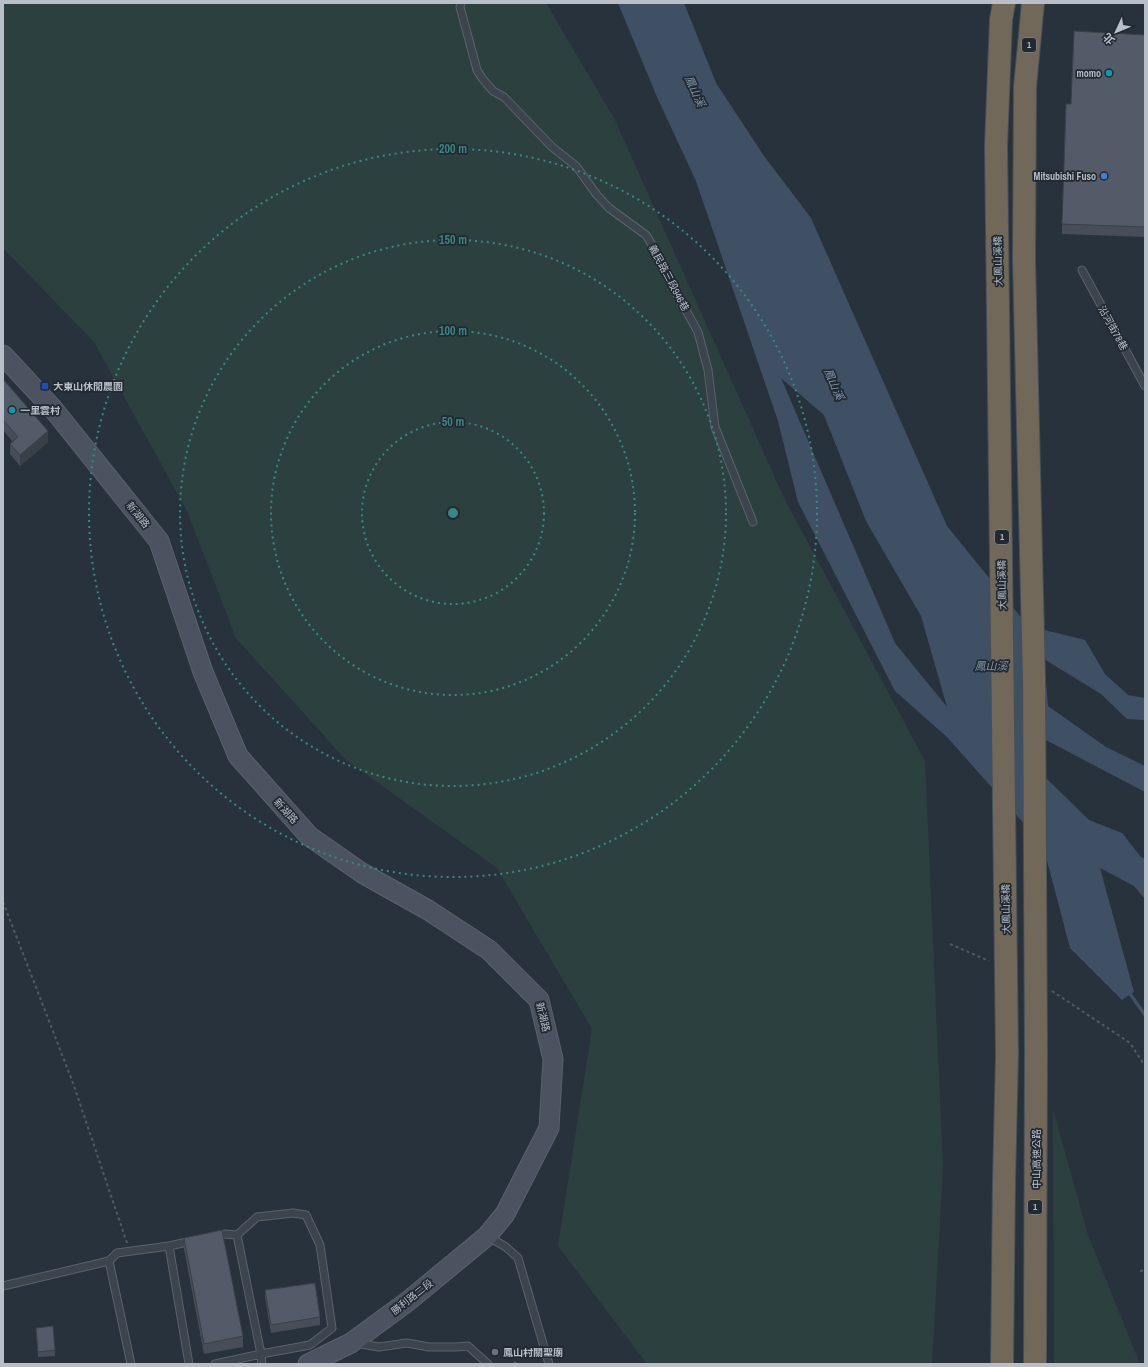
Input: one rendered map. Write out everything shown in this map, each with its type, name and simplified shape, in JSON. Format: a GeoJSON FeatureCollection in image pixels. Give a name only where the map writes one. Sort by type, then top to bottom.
{"type":"FeatureCollection","features":[{"type":"Feature","properties":{"kind":"highway","name":"中山高速公路"},"geometry":{"type":"LineString","coordinates":[[1033,3],[1025,88],[1025,268],[1034,679],[1036,1050],[1035,1364]]}},
{"type":"Feature","properties":{"kind":"highway","name":"大鳳山溪橋"},"geometry":{"type":"LineString","coordinates":[[1002,1364],[1007,1054],[996,146],[1003,12]]}},
{"type":"Feature","properties":{"kind":"main road","name":"新湖路"},"geometry":{"type":"LineString","coordinates":[[3,355],[54,410],[159,540],[203,672],[238,756],[309,836],[362,873],[428,910],[489,950],[539,1000],[553,1059],[549,1128],[505,1214]]}},
{"type":"Feature","properties":{"kind":"main road","name":"勝利路二段"},"geometry":{"type":"LineString","coordinates":[[308,1364],[351,1343],[407,1302],[487,1236],[505,1214]]}},
{"type":"Feature","properties":{"kind":"lane","name":"義民路三段946巷"},"geometry":{"type":"LineString","coordinates":[[461,3],[460,7],[477,70],[482,78],[493,91],[504,97],[552,147],[576,166],[597,195],[609,208],[646,235],[652,243],[673,287],[698,332],[708,370],[715,427],[753,522]]}},
{"type":"Feature","properties":{"kind":"lane","name":"沿河街78巷"},"geometry":{"type":"LineString","coordinates":[[1082,270],[1145,386]]}},
{"type":"Feature","properties":{"kind":"lane"},"geometry":{"type":"LineString","coordinates":[[3,1286],[109,1261],[117,1253],[169,1246],[225,1234],[237,1234],[257,1216],[292,1213],[306,1215],[320,1244],[332,1328],[310,1345],[215,1364]]}},
{"type":"Feature","properties":{"kind":"lane"},"geometry":{"type":"LineString","coordinates":[[237,1234],[262,1364]]}},
{"type":"Feature","properties":{"kind":"lane"},"geometry":{"type":"LineString","coordinates":[[487,1236],[506,1247],[518,1258],[549,1364]]}},
{"type":"Feature","properties":{"kind":"lane"},"geometry":{"type":"LineString","coordinates":[[169,1246],[190,1364]]}},
{"type":"Feature","properties":{"kind":"lane"},"geometry":{"type":"LineString","coordinates":[[109,1261],[131,1364]]}},
{"type":"Feature","properties":{"kind":"lane"},"geometry":{"type":"LineString","coordinates":[[351,1343],[379,1348],[407,1343],[429,1347],[468,1346],[488,1364]]}},
{"type":"Feature","properties":{"kind":"path"},"geometry":{"type":"LineString","coordinates":[[3,902],[73,1083],[130,1251]]}},
{"type":"Feature","properties":{"kind":"path"},"geometry":{"type":"LineString","coordinates":[[1052,991],[1070,1005],[1130,1043],[1145,1066]]}},
{"type":"Feature","properties":{"kind":"path"},"geometry":{"type":"LineString","coordinates":[[1140,1271],[1145,1270]]}},
{"type":"Feature","properties":{"kind":"shaded area"},"geometry":{"type":"Polygon","coordinates":[[[3,3],[546,3],[615,120],[784,498],[925,761],[943,1167],[932,1364],[647,1364],[558,1246],[592,1029],[497,868],[346,760],[236,638],[187,511],[94,342],[3,248],[3,3]]]}},
{"type":"Feature","properties":{"kind":"shaded area"},"geometry":{"type":"Polygon","coordinates":[[[1053,1109],[1088,1235],[1140,1364],[1054,1364],[1053,1109]]]}},
{"type":"Feature","properties":{"kind":"water","name":"鳳山溪"},"geometry":{"type":"Polygon","coordinates":[[[618,3],[684,3],[716,83],[764,156],[811,218],[947,526],[1028,626],[1085,640],[1105,674],[1128,695],[1145,698],[1145,720],[1127,719],[1101,694],[1044,659],[1048,706],[1106,747],[1145,766],[1145,792],[1044,739],[1046,778],[1089,820],[1122,833],[1141,857],[1145,859],[1145,899],[1134,886],[1100,868],[1134,992],[1122,1000],[1070,948],[1043,845],[947,737],[895,691],[798,502],[778,421],[696,181],[657,97],[618,3]],[[781,378],[895,643],[947,707],[921,616],[866,521],[824,415],[781,378]]]}},
{"type":"Feature","properties":{"kind":"building"},"geometry":{"type":"Polygon","coordinates":[[[1074,31],[1145,35],[1145,227],[1062,224],[1066,104],[1071,104],[1074,31]]]}},
{"type":"Feature","properties":{"kind":"building","name":"一里雲村"},"geometry":{"type":"Polygon","coordinates":[[[3,379],[48,431],[20,455],[10,444],[18,437],[3,420],[3,379]]]}},
{"type":"Feature","properties":{"kind":"building"},"geometry":{"type":"Polygon","coordinates":[[[222,1230],[243,1336],[204,1344],[184,1238],[222,1230]]]}},
{"type":"Feature","properties":{"kind":"building"},"geometry":{"type":"Polygon","coordinates":[[[315,1283],[320,1317],[271,1325],[265,1290],[315,1283]]]}},
{"type":"Feature","properties":{"kind":"building"},"geometry":{"type":"Polygon","coordinates":[[[53,1326],[55,1350],[38,1352],[36,1328],[53,1326]]]}},
{"type":"Feature","properties":{"kind":"building"},"geometry":{"type":"Polygon","coordinates":[[[515,1361],[519,1364],[512,1364],[515,1361]]]}},
{"type":"Feature","properties":{"kind":"waterway"},"geometry":{"type":"LineString","coordinates":[[1128,991],[1145,1015]]}},
{"type":"Feature","properties":{"kind":"place","name":"momo"},"geometry":{"type":"Point","coordinates":[1109,73]}},
{"type":"Feature","properties":{"kind":"place","name":"Mitsubishi Fuso"},"geometry":{"type":"Point","coordinates":[1104,176]}},
{"type":"Feature","properties":{"kind":"place","name":"大東山休閒農園"},"geometry":{"type":"Point","coordinates":[45,386]}},
{"type":"Feature","properties":{"kind":"place","name":"一里雲村"},"geometry":{"type":"Point","coordinates":[12,410]}},
{"type":"Feature","properties":{"kind":"place","name":"鳳山村關聖廟"},"geometry":{"type":"Point","coordinates":[495,1352]}}]}
